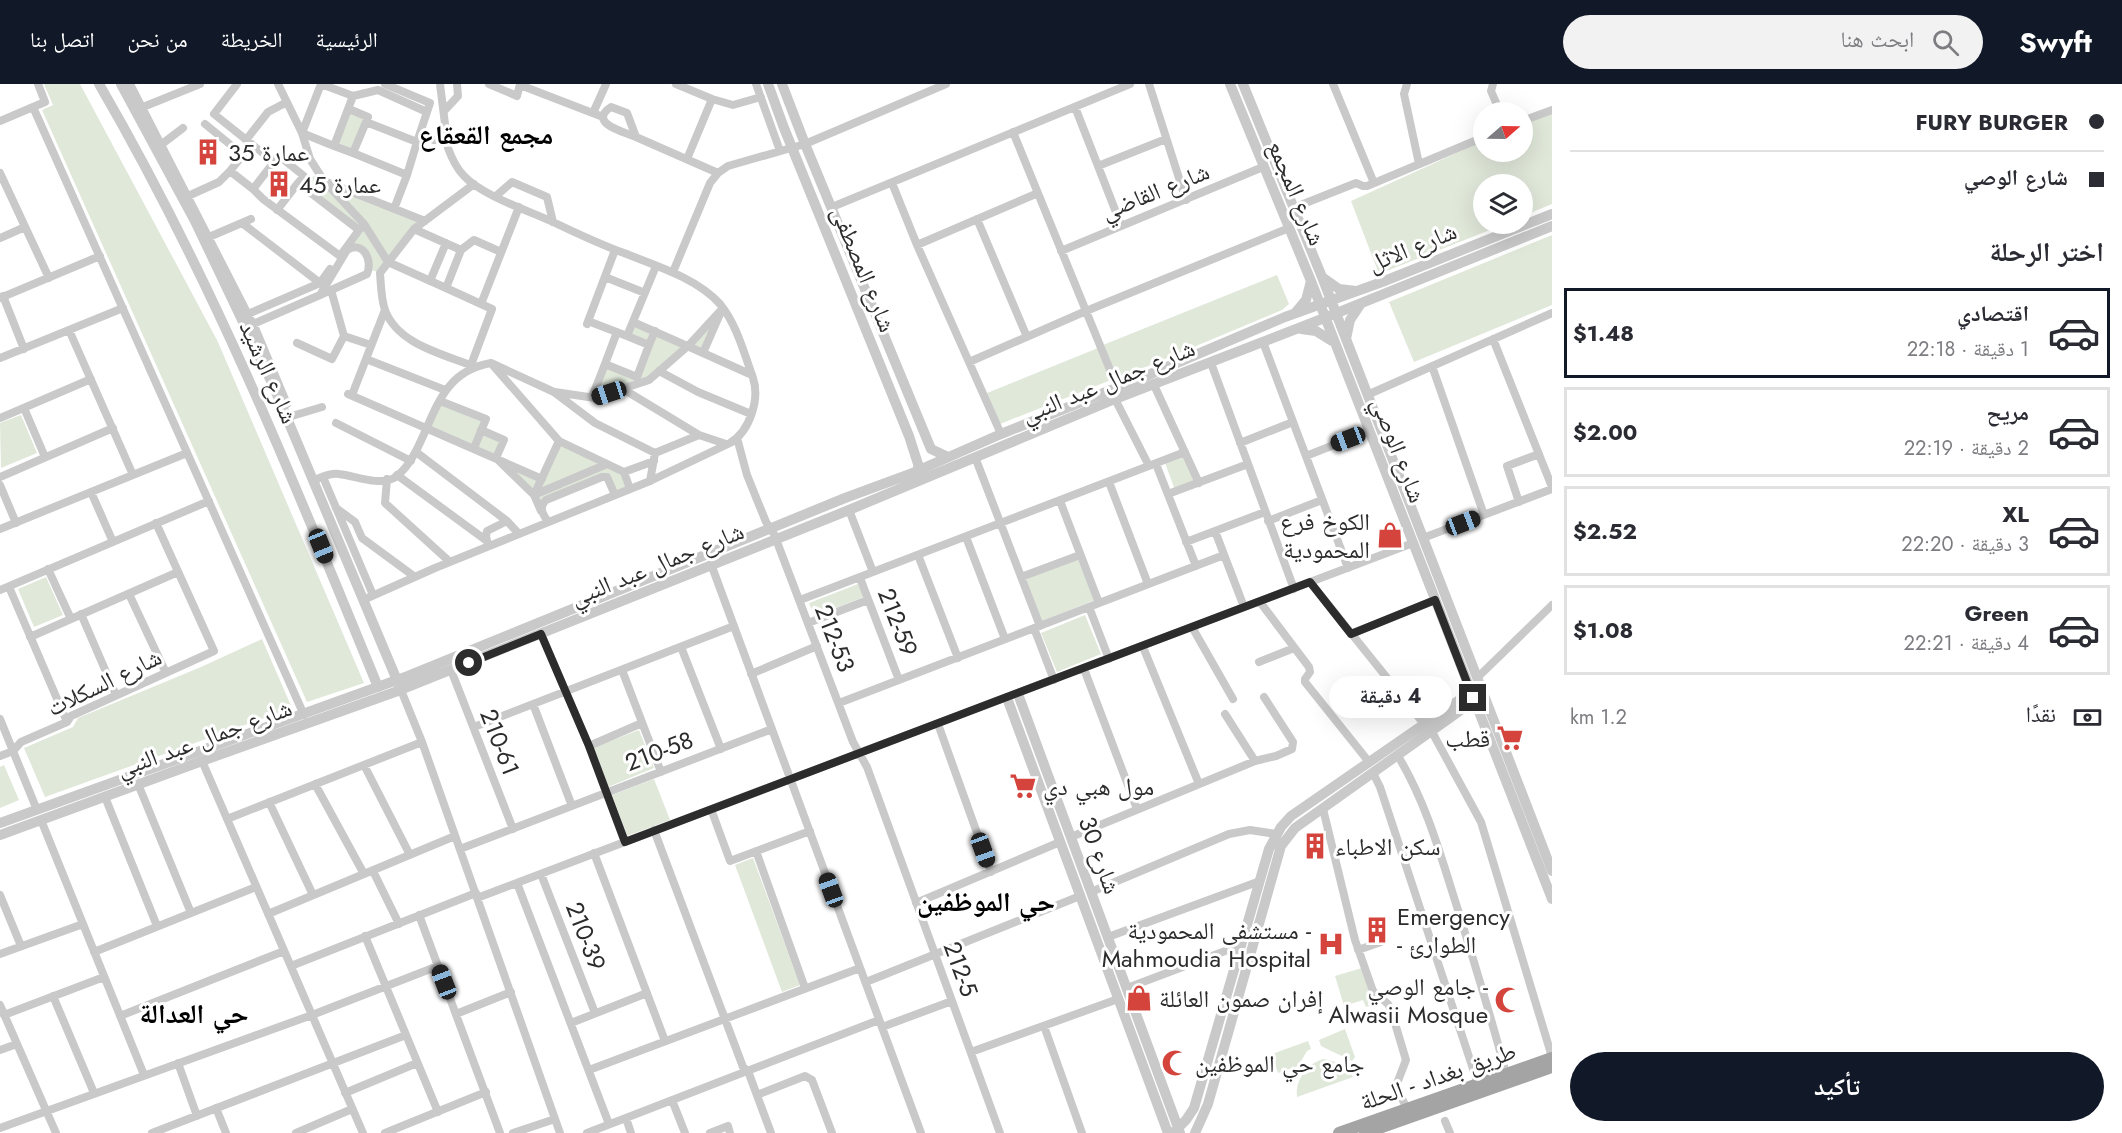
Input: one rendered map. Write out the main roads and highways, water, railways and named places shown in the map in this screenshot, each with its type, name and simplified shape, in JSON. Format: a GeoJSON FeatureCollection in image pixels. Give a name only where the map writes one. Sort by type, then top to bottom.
{"type":"FeatureCollection","features":[{"type":"Feature","properties":{"kind":"main road","name":"طريق بغداد - الحلة"},"geometry":{"type":"LineString","coordinates":[[1339,1133],[1552,1057]]}},
{"type":"Feature","properties":{"kind":"main road"},"geometry":{"type":"LineString","coordinates":[[1365,1133],[1552,1067]]}},
{"type":"Feature","properties":{"kind":"place","name":"عمارة 35"},"geometry":{"type":"Point","coordinates":[208,152]}},
{"type":"Feature","properties":{"kind":"place","name":"عمارة 45"},"geometry":{"type":"Point","coordinates":[279,184]}},
{"type":"Feature","properties":{"kind":"place","name":"الكوخ فرع المحمودية"},"geometry":{"type":"Point","coordinates":[1390,535]}},
{"type":"Feature","properties":{"kind":"place","name":"قطب"},"geometry":{"type":"Point","coordinates":[1510,738]}},
{"type":"Feature","properties":{"kind":"place","name":"مول هبي دي"},"geometry":{"type":"Point","coordinates":[1023,786]}},
{"type":"Feature","properties":{"kind":"place","name":"سكن الاطباء"},"geometry":{"type":"Point","coordinates":[1315,846]}},
{"type":"Feature","properties":{"kind":"place","name":"Emergency - الطوارئ"},"geometry":{"type":"Point","coordinates":[1377,930]}},
{"type":"Feature","properties":{"kind":"place","name":"مستشفى المحمودية - Mahmoudia Hospital"},"geometry":{"type":"Point","coordinates":[1331,944]}},
{"type":"Feature","properties":{"kind":"place","name":"إفران صمون العائلة"},"geometry":{"type":"Point","coordinates":[1139,998]}},
{"type":"Feature","properties":{"kind":"place","name":"جامع الوصي - Alwasii Mosque"},"geometry":{"type":"Point","coordinates":[1508,1000]}},
{"type":"Feature","properties":{"kind":"place","name":"جامع حي الموظفين"},"geometry":{"type":"Point","coordinates":[1175,1063]}},
{"type":"Feature","properties":{"kind":"district","name":"مجمع القعقاع"},"geometry":{"type":"Point","coordinates":[486,134]}},
{"type":"Feature","properties":{"kind":"district","name":"حي الموظفين"},"geometry":{"type":"Point","coordinates":[986,901]}},
{"type":"Feature","properties":{"kind":"district","name":"حي العدالة"},"geometry":{"type":"Point","coordinates":[194,1013]}}]}
